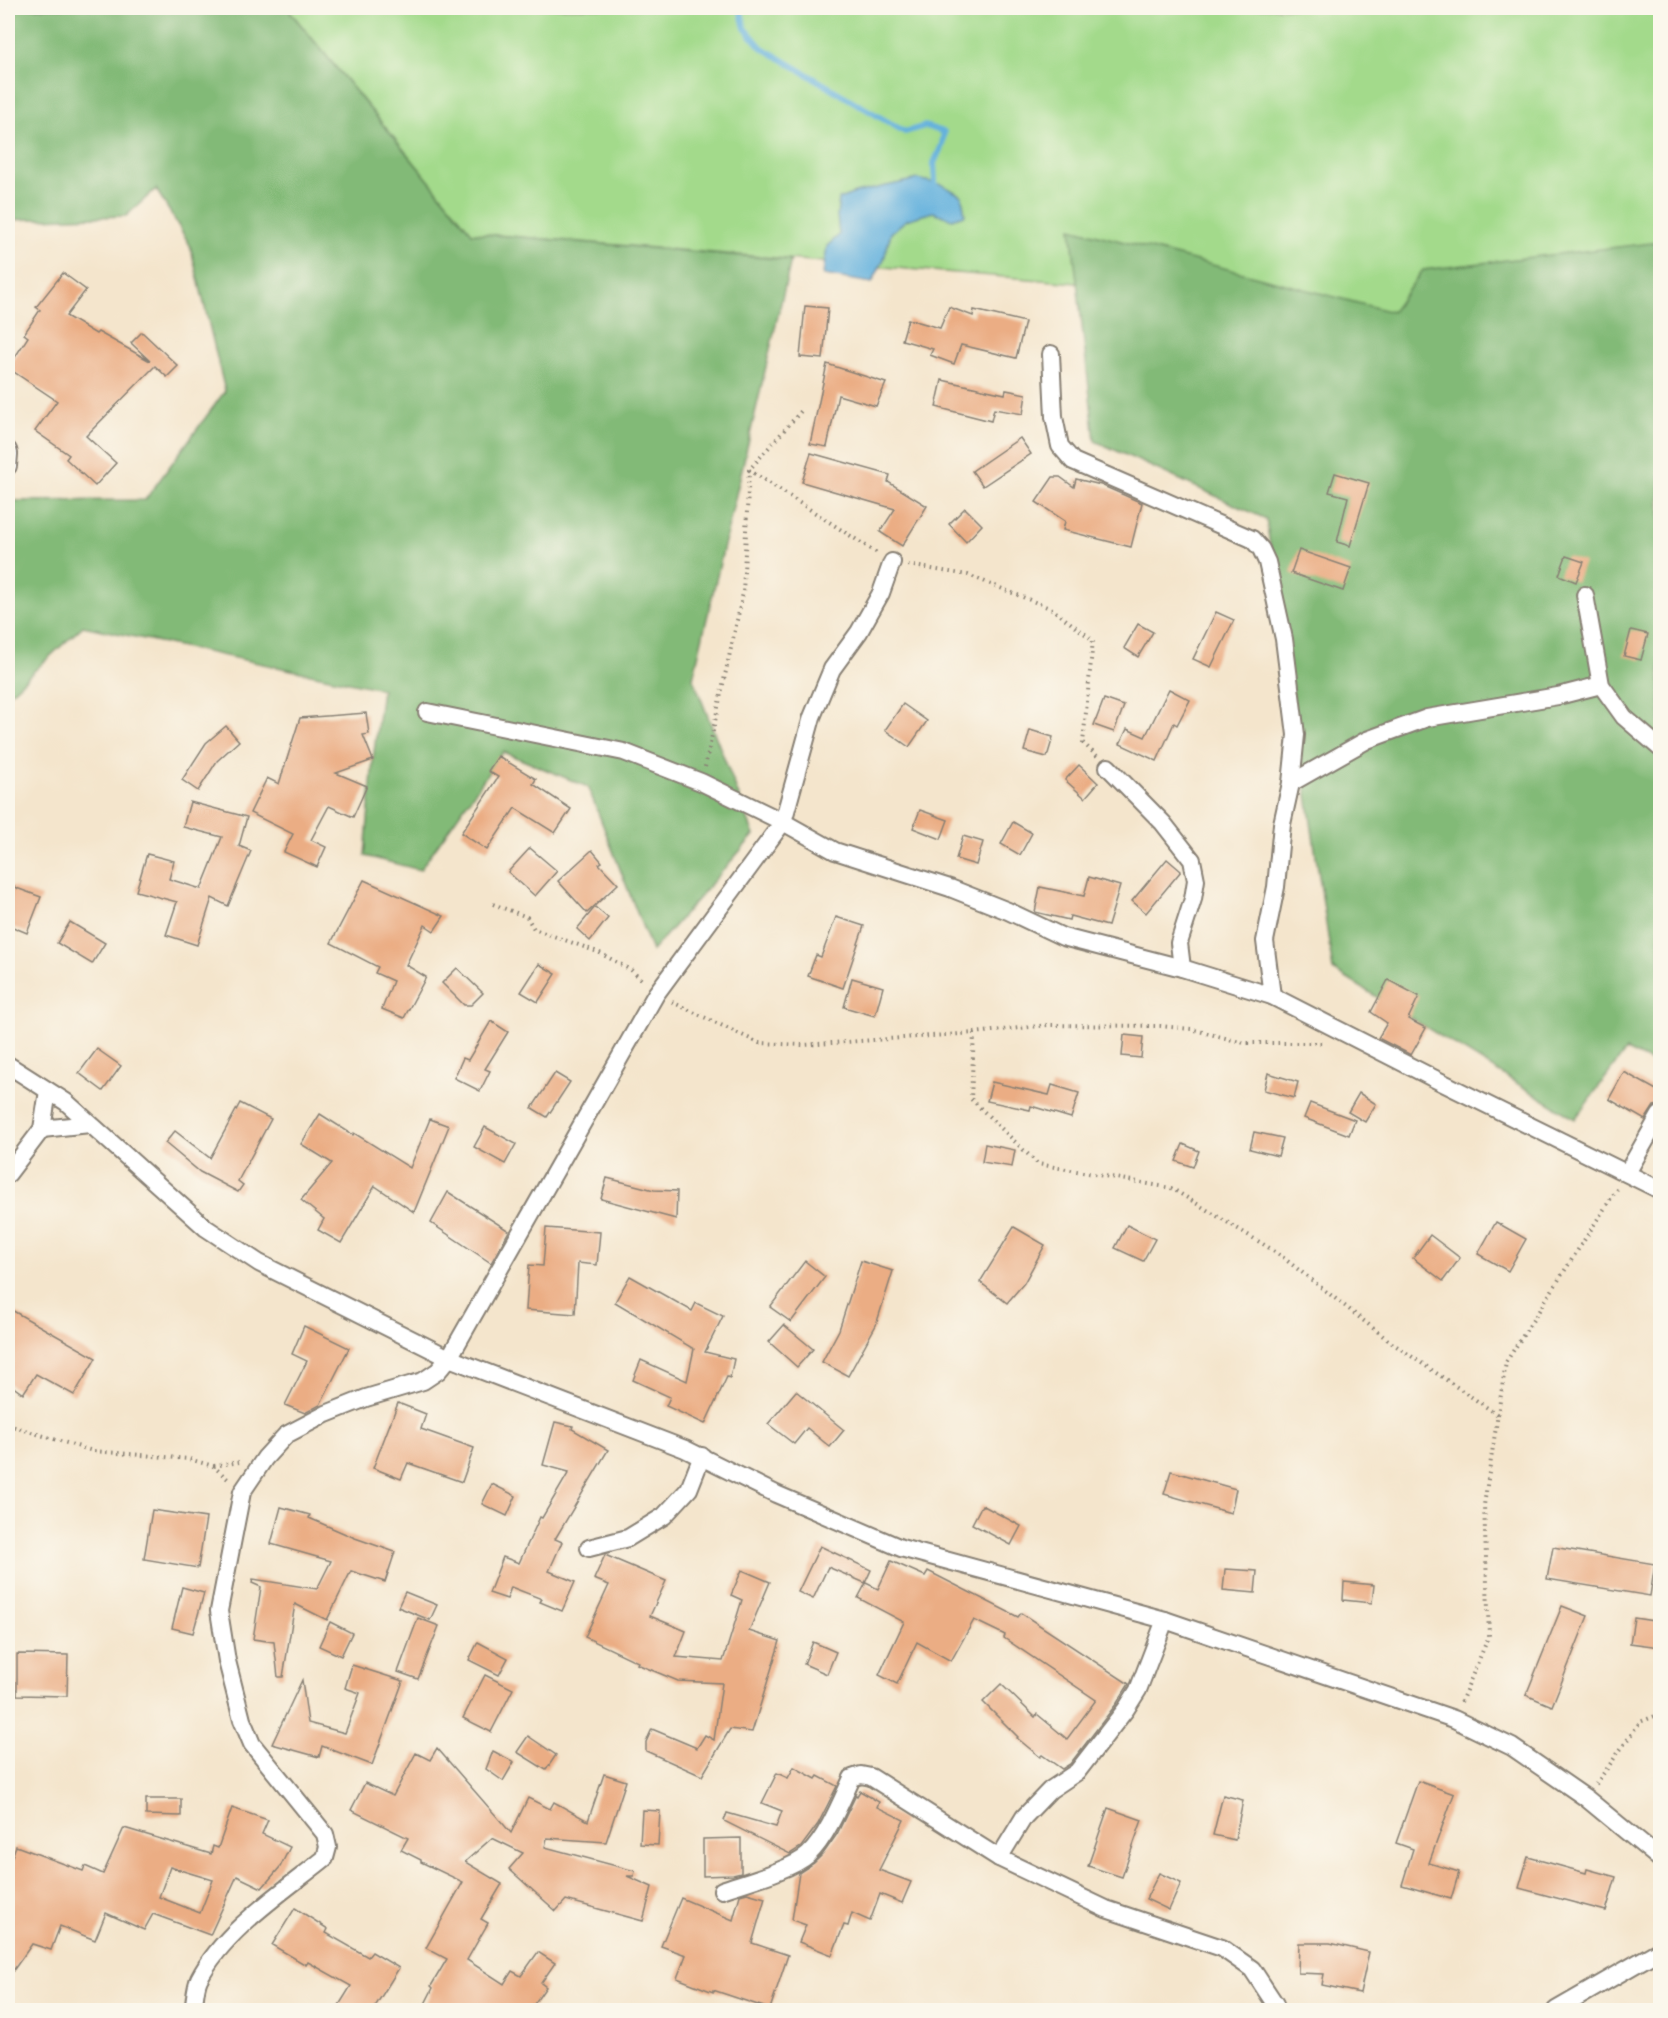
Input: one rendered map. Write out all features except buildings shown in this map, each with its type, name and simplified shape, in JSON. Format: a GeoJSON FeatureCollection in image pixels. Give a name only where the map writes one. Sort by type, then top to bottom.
{"type":"FeatureCollection","features":[{"type":"Feature","properties":{"kind":"street"},"geometry":{"type":"LineString","coordinates":[[1051,354],[1053,417],[1060,446],[1073,460],[1252,539],[1261,549],[1267,562],[1284,639],[1296,735],[1291,783],[1282,824],[1276,887],[1265,941],[1272,996]]}},
{"type":"Feature","properties":{"kind":"street"},"geometry":{"type":"LineString","coordinates":[[8,450],[8,466]]}},
{"type":"Feature","properties":{"kind":"street"},"geometry":{"type":"LineString","coordinates":[[193,2010],[198,1981],[212,1959],[247,1921],[325,1858],[328,1847],[325,1834],[252,1744],[242,1720],[227,1661],[219,1611],[242,1492],[265,1458],[286,1435],[326,1413],[423,1380],[438,1371],[449,1358],[656,994],[783,822],[812,717],[832,669],[859,632],[881,593],[892,562]]}},
{"type":"Feature","properties":{"kind":"street"},"geometry":{"type":"LineString","coordinates":[[1585,595],[1601,685],[1624,717],[1660,747]]}},
{"type":"Feature","properties":{"kind":"street"},"geometry":{"type":"LineString","coordinates":[[1291,783],[1367,740],[1427,718],[1557,696],[1601,685]]}},
{"type":"Feature","properties":{"kind":"street"},"geometry":{"type":"LineString","coordinates":[[427,712],[624,753],[701,782],[783,822],[835,851],[950,888],[1008,911],[1063,937],[1182,968],[1272,996],[1660,1190]]}},
{"type":"Feature","properties":{"kind":"street"},"geometry":{"type":"LineString","coordinates":[[1108,767],[1163,823],[1191,860],[1196,880],[1179,943],[1182,968]]}},
{"type":"Feature","properties":{"kind":"street"},"geometry":{"type":"LineString","coordinates":[[8,1065],[66,1102],[206,1228],[259,1263],[449,1358],[702,1456],[776,1494],[901,1548],[1165,1620],[1454,1719],[1512,1747],[1586,1798],[1660,1859]]}},
{"type":"Feature","properties":{"kind":"street"},"geometry":{"type":"LineString","coordinates":[[8,1174],[42,1129],[48,1091]]}},
{"type":"Feature","properties":{"kind":"street"},"geometry":{"type":"LineString","coordinates":[[1627,1173],[1660,1115]]}},
{"type":"Feature","properties":{"kind":"street"},"geometry":{"type":"LineString","coordinates":[[42,1129],[90,1124]]}},
{"type":"Feature","properties":{"kind":"street"},"geometry":{"type":"LineString","coordinates":[[589,1548],[628,1538],[664,1516],[689,1489],[702,1456]]}},
{"type":"Feature","properties":{"kind":"street"},"geometry":{"type":"LineString","coordinates":[[999,1858],[1024,1817],[1050,1790],[1077,1772],[1126,1709],[1138,1690],[1165,1620]]}},
{"type":"Feature","properties":{"kind":"street"},"geometry":{"type":"LineString","coordinates":[[722,1890],[792,1865],[808,1855],[831,1823],[852,1778],[861,1775],[871,1777],[999,1858],[1106,1909],[1222,1948],[1252,1969],[1275,2004],[1275,2010]]}},
{"type":"Feature","properties":{"kind":"street"},"geometry":{"type":"LineString","coordinates":[[1556,2010],[1660,1950]]}},
{"type":"Feature","properties":{"kind":"path"},"geometry":{"type":"LineString","coordinates":[[701,782],[743,593],[749,470],[801,410]]}},
{"type":"Feature","properties":{"kind":"path"},"geometry":{"type":"LineString","coordinates":[[749,470],[892,562],[968,574],[1052,609],[1094,640],[1083,743],[1108,767]]}},
{"type":"Feature","properties":{"kind":"path"},"geometry":{"type":"LineString","coordinates":[[493,904],[527,917],[534,929],[598,952],[631,970],[656,994],[759,1043],[803,1046],[1048,1025],[1160,1026],[1191,1029],[1244,1043],[1326,1043],[1356,1039]]}},
{"type":"Feature","properties":{"kind":"path"},"geometry":{"type":"LineString","coordinates":[[974,1033],[972,1099],[1038,1164],[1171,1188],[1276,1252],[1392,1343],[1498,1415]]}},
{"type":"Feature","properties":{"kind":"path"},"geometry":{"type":"LineString","coordinates":[[1454,1719],[1489,1636],[1484,1505],[1506,1362],[1627,1173]]}},
{"type":"Feature","properties":{"kind":"path"},"geometry":{"type":"LineString","coordinates":[[8,1425],[93,1451],[189,1459],[213,1466],[242,1492]]}},
{"type":"Feature","properties":{"kind":"path"},"geometry":{"type":"LineString","coordinates":[[1586,1798],[1640,1722],[1660,1714]]}},
{"type":"Feature","properties":{"kind":"green space"},"geometry":{"type":"Polygon","coordinates":[[[8,8],[287,8],[472,233],[791,260],[693,678],[754,835],[652,951],[588,787],[503,752],[420,870],[365,856],[382,689],[83,626],[8,695],[8,501],[145,500],[225,391],[190,245],[156,189],[126,216],[8,220],[8,8]]]}},
{"type":"Feature","properties":{"kind":"green space"},"geometry":{"type":"Polygon","coordinates":[[[287,8],[1660,8],[1660,389],[1113,286],[472,233],[287,8]]]}},
{"type":"Feature","properties":{"kind":"green space"},"geometry":{"type":"Polygon","coordinates":[[[1071,228],[1392,312],[1423,270],[1660,242],[1660,1066],[1626,1050],[1575,1119],[1333,970],[1266,519],[1095,441],[1071,228]]]}},
{"type":"Feature","properties":{"kind":"water"},"geometry":{"type":"Polygon","coordinates":[[[918,179],[943,185],[962,196],[965,215],[952,219],[933,212],[906,220],[891,233],[884,259],[872,283],[823,275],[827,246],[839,235],[837,215],[839,199],[855,193],[918,179]]]}},
{"type":"Feature","properties":{"kind":"waterway"},"geometry":{"type":"LineString","coordinates":[[740,8],[745,28],[761,47],[905,132],[925,126],[944,132],[942,145],[934,163],[935,183]]}}]}
